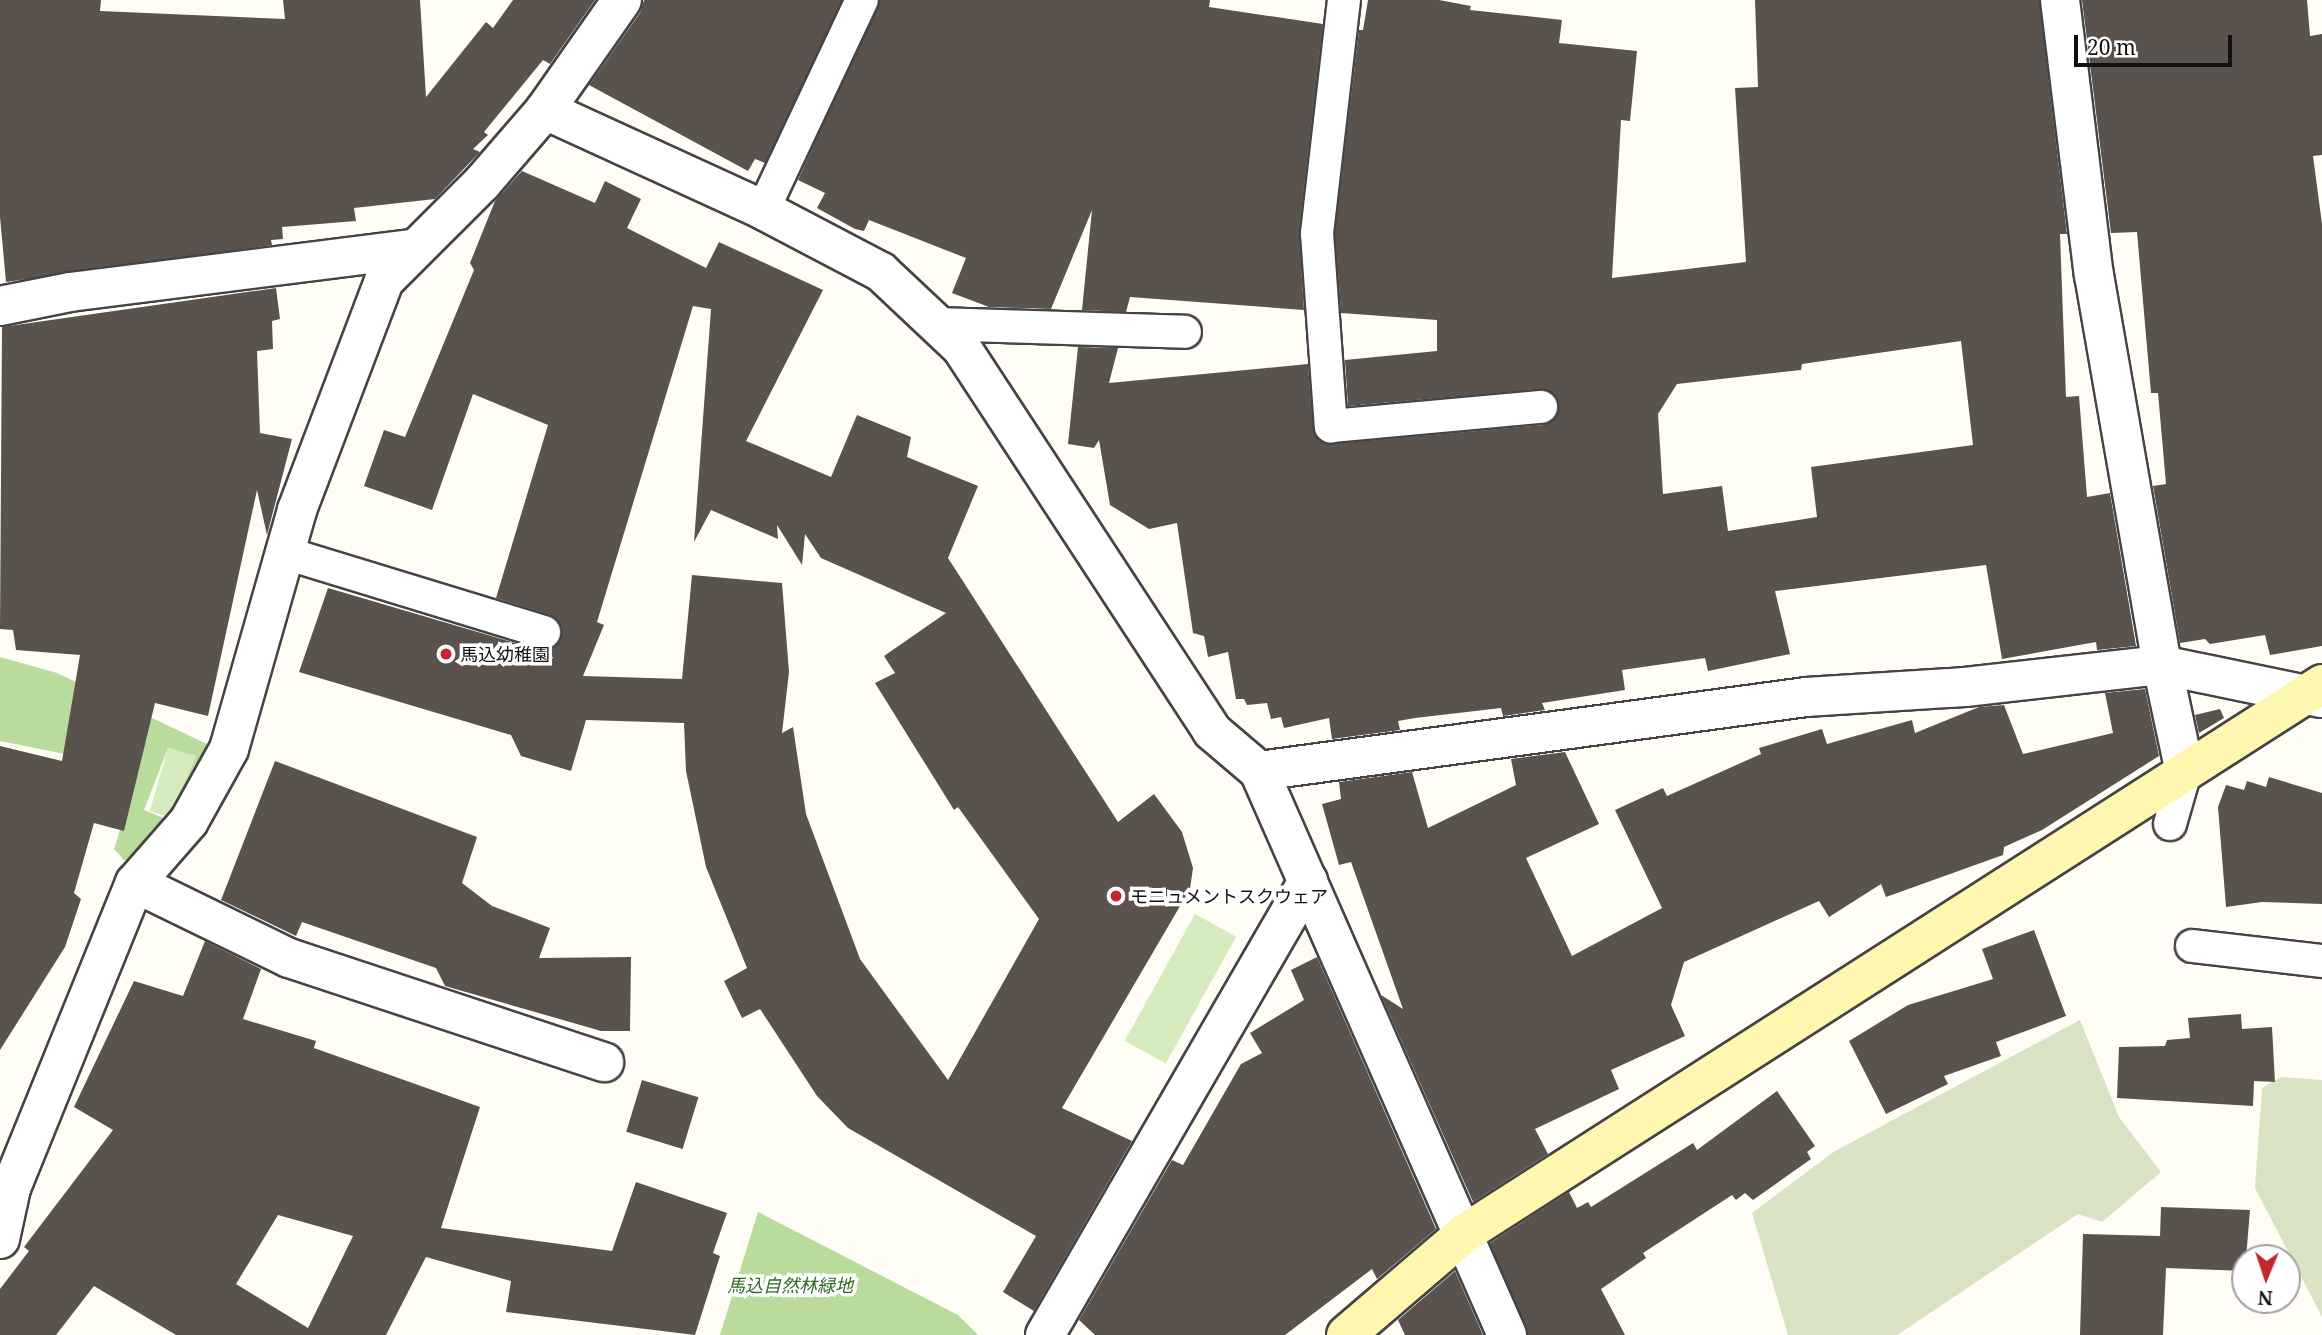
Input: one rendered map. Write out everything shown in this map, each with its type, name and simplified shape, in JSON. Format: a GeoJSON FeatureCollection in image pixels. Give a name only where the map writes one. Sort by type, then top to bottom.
{"type":"FeatureCollection","features":[{"type":"Feature","properties":{"kind":"street"},"geometry":{"type":"LineString","coordinates":[[0,1238],[5,1191],[135,883],[189,821],[229,749],[285,553],[384,281],[412,249],[482,183],[545,110],[622,0]]}},
{"type":"Feature","properties":{"kind":"street"},"geometry":{"type":"LineString","coordinates":[[2060,0],[2094,275],[2162,665],[2185,772]]}},
{"type":"Feature","properties":{"kind":"street"},"geometry":{"type":"LineString","coordinates":[[545,110],[763,211],[881,272],[936,324],[987,383],[1212,731],[1259,771],[1465,1233],[1507,1335]]}},
{"type":"Feature","properties":{"kind":"street"},"geometry":{"type":"LineString","coordinates":[[0,306],[70,292],[412,249]]}},
{"type":"Feature","properties":{"kind":"street"},"geometry":{"type":"LineString","coordinates":[[1259,771],[1806,697],[1965,687],[2162,665],[2317,692]]}},
{"type":"Feature","properties":{"kind":"street"},"geometry":{"type":"LineString","coordinates":[[1346,1335],[1465,1233],[2185,772],[2317,692]]}},
{"type":"Feature","properties":{"kind":"street"},"geometry":{"type":"LineString","coordinates":[[1045,1335],[1308,881]]}},
{"type":"Feature","properties":{"kind":"street"},"geometry":{"type":"LineString","coordinates":[[135,883],[289,958],[604,1062]]}},
{"type":"Feature","properties":{"kind":"lane"},"geometry":{"type":"LineString","coordinates":[[763,211],[862,0]]}},
{"type":"Feature","properties":{"kind":"lane"},"geometry":{"type":"LineString","coordinates":[[1344,0],[1317,233],[1331,426],[1541,407]]}},
{"type":"Feature","properties":{"kind":"lane"},"geometry":{"type":"LineString","coordinates":[[936,324],[1185,332]]}},
{"type":"Feature","properties":{"kind":"lane"},"geometry":{"type":"LineString","coordinates":[[285,553],[544,632]]}},
{"type":"Feature","properties":{"kind":"lane"},"geometry":{"type":"LineString","coordinates":[[2171,824],[2185,772]]}},
{"type":"Feature","properties":{"kind":"lane"},"geometry":{"type":"LineString","coordinates":[[2192,946],[2322,961]]}},
{"type":"Feature","properties":{"kind":"green space"},"geometry":{"type":"Polygon","coordinates":[[[0,657],[57,673],[207,744],[184,808],[125,861],[114,849],[139,769],[0,741],[0,657]],[[168,748],[144,810],[169,820],[196,756],[168,748]]]}},
{"type":"Feature","properties":{"kind":"green space"},"geometry":{"type":"Polygon","coordinates":[[[168,748],[196,756],[178,819],[150,811],[168,748]]]}},
{"type":"Feature","properties":{"kind":"green space"},"geometry":{"type":"Polygon","coordinates":[[[1195,914],[1236,937],[1166,1064],[1125,1041],[1195,914]]]}},
{"type":"Feature","properties":{"kind":"green space"},"geometry":{"type":"Polygon","coordinates":[[[2080,1020],[2119,1117],[2161,1172],[2102,1222],[2078,1214],[1897,1335],[1788,1335],[1752,1213],[1835,1151],[2080,1020]]]}},
{"type":"Feature","properties":{"kind":"green space"},"geometry":{"type":"Polygon","coordinates":[[[2281,1077],[2322,1080],[2322,1317],[2301,1277],[2301,1244],[2284,1244],[2255,1188],[2262,1088],[2281,1077]]]}},
{"type":"Feature","properties":{"kind":"green space","name":"馬込自然林緑地"},"geometry":{"type":"Polygon","coordinates":[[[758,1212],[958,1315],[978,1335],[720,1335],[758,1212]]]}},
{"type":"Feature","properties":{"kind":"building"},"geometry":{"type":"Polygon","coordinates":[[[0,0],[101,0],[100,11],[285,19],[283,0],[420,0],[426,97],[486,22],[493,28],[513,0],[595,0],[550,64],[543,60],[484,132],[488,135],[473,149],[480,152],[435,199],[354,208],[356,221],[282,227],[283,239],[271,240],[272,245],[6,282],[0,217],[0,0]]]}},
{"type":"Feature","properties":{"kind":"building"},"geometry":{"type":"Polygon","coordinates":[[[644,0],[842,0],[765,163],[755,159],[748,171],[589,85],[640,13],[644,0]]]}},
{"type":"Feature","properties":{"kind":"building"},"geometry":{"type":"Polygon","coordinates":[[[880,0],[1210,0],[1209,7],[1323,24],[1299,231],[1304,310],[1130,297],[1126,312],[1082,310],[1092,210],[1051,309],[989,307],[952,293],[966,258],[869,220],[864,231],[855,229],[817,208],[825,193],[798,180],[880,0]]]}},
{"type":"Feature","properties":{"kind":"building"},"geometry":{"type":"Polygon","coordinates":[[[1368,0],[1439,0],[1471,6],[1470,10],[1562,20],[1559,43],[1637,51],[1630,121],[1621,120],[1612,278],[1746,262],[1735,88],[1758,87],[1755,0],[2039,0],[2067,234],[2060,234],[2066,397],[2079,396],[2087,497],[2110,493],[2136,646],[2097,650],[2096,642],[2002,659],[1986,565],[1775,591],[1790,654],[1708,671],[1705,658],[1622,670],[1625,690],[1542,703],[1545,710],[1503,716],[1501,708],[1415,718],[1398,721],[1400,730],[1332,739],[1329,718],[1284,728],[1281,717],[1271,719],[1267,703],[1247,705],[1244,699],[1236,699],[1228,652],[1208,657],[1204,636],[1193,633],[1177,523],[1149,529],[1110,505],[1099,440],[1094,448],[1068,444],[1078,347],[1118,348],[1109,383],[1308,364],[1313,428],[1323,442],[1332,444],[1543,425],[1558,414],[1556,396],[1539,389],[1348,406],[1345,360],[1437,351],[1437,320],[1341,313],[1335,233],[1359,30],[1363,30],[1368,0]],[[1961,341],[1802,364],[1801,370],[1677,384],[1658,414],[1663,494],[1722,486],[1728,531],[1817,517],[1811,467],[1973,445],[1961,341]]]}},
{"type":"Feature","properties":{"kind":"building"},"geometry":{"type":"Polygon","coordinates":[[[2082,0],[2307,0],[2310,36],[2322,34],[2322,155],[2313,156],[2322,224],[2322,646],[2270,655],[2265,635],[2210,644],[2205,639],[2180,643],[2153,486],[2166,484],[2158,393],[2151,393],[2137,232],[2111,233],[2082,0]]]}},
{"type":"Feature","properties":{"kind":"building"},"geometry":{"type":"Polygon","coordinates":[[[522,171],[595,203],[605,181],[641,199],[627,228],[706,268],[719,242],[823,290],[746,441],[831,477],[857,415],[911,437],[907,457],[978,486],[948,558],[1118,822],[1154,794],[1182,832],[1193,868],[1190,889],[1062,1108],[1132,1141],[1034,1311],[1003,1292],[1036,1236],[848,1128],[817,1096],[760,1009],[742,1018],[724,981],[747,968],[706,867],[686,771],[684,723],[586,720],[571,771],[521,756],[511,735],[299,672],[328,588],[539,650],[549,650],[561,638],[562,627],[550,615],[496,598],[548,425],[473,394],[432,510],[364,486],[384,430],[405,437],[474,270],[470,263],[495,201],[522,171]],[[693,306],[597,622],[604,625],[583,676],[682,679],[692,575],[782,583],[789,672],[782,733],[793,727],[806,814],[860,959],[948,1080],[1039,919],[958,807],[954,810],[875,683],[895,673],[884,656],[946,613],[821,558],[805,534],[802,565],[777,525],[778,539],[711,510],[694,542],[711,309],[693,306]]]}},
{"type":"Feature","properties":{"kind":"building"},"geometry":{"type":"Polygon","coordinates":[[[276,288],[280,319],[272,321],[273,349],[257,351],[260,433],[292,439],[267,535],[257,490],[208,716],[155,703],[124,831],[94,823],[74,893],[81,899],[65,947],[0,1050],[0,746],[62,761],[80,655],[16,650],[13,630],[0,629],[2,327],[276,288]]]}},
{"type":"Feature","properties":{"kind":"building"},"geometry":{"type":"Polygon","coordinates":[[[2145,689],[2159,756],[2042,830],[2004,847],[2003,855],[1886,897],[1881,884],[1829,917],[1819,901],[1684,962],[1671,1005],[1685,1036],[1611,1070],[1619,1089],[1535,1129],[1548,1154],[1473,1202],[1381,995],[1403,1009],[1351,862],[1339,865],[1322,804],[1341,799],[1339,782],[1412,772],[1428,828],[1516,785],[1511,759],[1565,752],[1599,824],[1526,858],[1572,956],[1662,908],[1615,810],[1663,788],[1667,796],[1761,754],[1759,748],[1822,729],[1827,744],[1912,720],[1915,733],[1979,707],[2004,705],[2023,754],[2113,733],[2105,693],[2145,689]]]}},
{"type":"Feature","properties":{"kind":"building"},"geometry":{"type":"Polygon","coordinates":[[[2220,709],[2224,718],[2199,733],[2195,715],[2220,709]]]}},
{"type":"Feature","properties":{"kind":"building"},"geometry":{"type":"Polygon","coordinates":[[[275,761],[477,837],[462,883],[492,906],[550,928],[539,958],[631,957],[630,1031],[601,1031],[445,986],[436,968],[302,922],[296,936],[221,900],[275,761]]]}},
{"type":"Feature","properties":{"kind":"building"},"geometry":{"type":"Polygon","coordinates":[[[2269,777],[2322,793],[2322,904],[2262,902],[2226,907],[2218,807],[2226,785],[2244,790],[2247,781],[2266,787],[2269,777]]]}},
{"type":"Feature","properties":{"kind":"building"},"geometry":{"type":"Polygon","coordinates":[[[2034,930],[2066,1016],[1996,1042],[2001,1056],[1944,1076],[1948,1084],[1886,1114],[1849,1041],[1908,1005],[1993,979],[1982,949],[2034,930]]]}},
{"type":"Feature","properties":{"kind":"building"},"geometry":{"type":"Polygon","coordinates":[[[205,941],[261,969],[243,1019],[316,1041],[314,1048],[480,1107],[441,1228],[612,1251],[636,1182],[727,1213],[713,1253],[720,1256],[695,1335],[506,1312],[511,1281],[426,1257],[386,1335],[176,1335],[94,1286],[56,1335],[0,1335],[0,1289],[29,1251],[24,1247],[113,1130],[74,1107],[134,981],[183,996],[205,941]],[[278,1215],[236,1284],[308,1328],[353,1236],[278,1215]]]}},
{"type":"Feature","properties":{"kind":"building"},"geometry":{"type":"Polygon","coordinates":[[[1317,957],[1436,1229],[1377,1279],[1372,1269],[1285,1335],[1095,1335],[1079,1320],[1172,1160],[1183,1165],[1241,1064],[1262,1053],[1250,1033],[1304,1000],[1291,970],[1317,957]]]}},
{"type":"Feature","properties":{"kind":"building"},"geometry":{"type":"Polygon","coordinates":[[[2241,1014],[2242,1029],[2272,1027],[2275,1082],[2254,1081],[2253,1106],[2117,1098],[2119,1047],[2165,1046],[2167,1040],[2190,1038],[2188,1018],[2241,1014]]]}},
{"type":"Feature","properties":{"kind":"building"},"geometry":{"type":"Polygon","coordinates":[[[642,1080],[698,1097],[683,1149],[626,1132],[642,1080]]]}},
{"type":"Feature","properties":{"kind":"building"},"geometry":{"type":"Polygon","coordinates":[[[1777,1091],[1815,1146],[1807,1152],[1811,1159],[1753,1200],[1745,1193],[1736,1200],[1732,1195],[1643,1253],[1646,1258],[1601,1289],[1625,1335],[1528,1335],[1490,1243],[1569,1192],[1577,1208],[1588,1202],[1591,1207],[1693,1143],[1697,1150],[1777,1091]]]}},
{"type":"Feature","properties":{"kind":"building"},"geometry":{"type":"Polygon","coordinates":[[[2161,1207],[2250,1210],[2247,1244],[2231,1244],[2231,1270],[2166,1268],[2163,1335],[2080,1335],[2083,1234],[2160,1236],[2161,1207]]]}},
{"type":"Feature","properties":{"kind":"building"},"geometry":{"type":"Polygon","coordinates":[[[1455,1271],[1483,1335],[1405,1335],[1398,1320],[1455,1271]]]}},
{"type":"Feature","properties":{"kind":"place","name":"馬込幼稚園"},"geometry":{"type":"Point","coordinates":[446,654]}},
{"type":"Feature","properties":{"kind":"place","name":"モニュメントスクウェア"},"geometry":{"type":"Point","coordinates":[1116,896]}}]}
